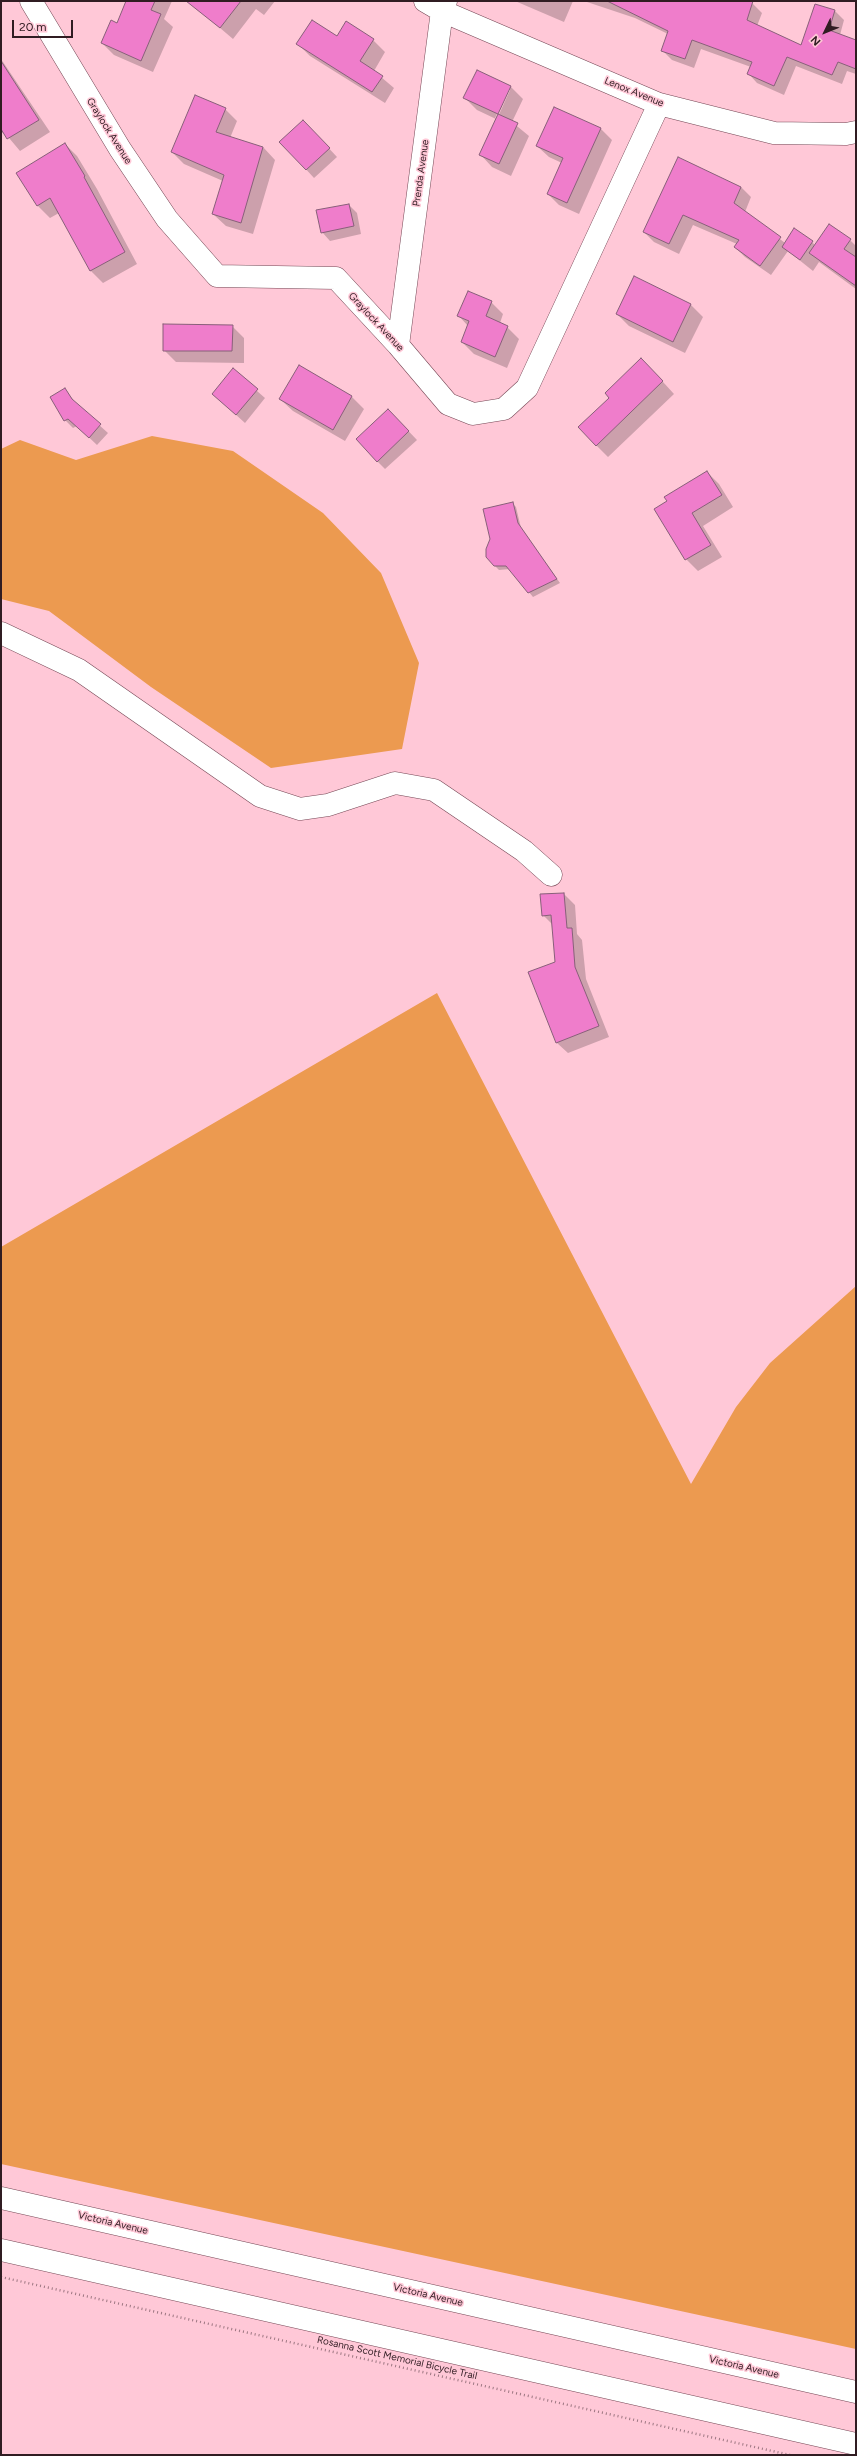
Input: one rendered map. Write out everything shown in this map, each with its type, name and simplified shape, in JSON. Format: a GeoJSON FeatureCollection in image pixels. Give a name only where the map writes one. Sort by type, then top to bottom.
{"type":"FeatureCollection","features":[{"type":"Feature","properties":{"kind":"street","name":"Graylock Avenue"},"geometry":{"type":"LineString","coordinates":[[31,1],[120,149],[167,219],[217,276],[336,278],[398,345],[448,404],[473,414],[504,409],[527,388],[659,104]]}},
{"type":"Feature","properties":{"kind":"street","name":"Prenda Avenue"},"geometry":{"type":"LineString","coordinates":[[398,345],[438,4]]}},
{"type":"Feature","properties":{"kind":"street","name":"Lenox Avenue"},"geometry":{"type":"LineString","coordinates":[[438,4],[659,104],[774,133],[846,134],[856,132]]}},
{"type":"Feature","properties":{"kind":"street"},"geometry":{"type":"LineString","coordinates":[[1,634],[79,670],[260,796],[300,810],[328,805],[395,783],[434,790],[524,851],[551,875]]}},
{"type":"Feature","properties":{"kind":"street","name":"Victoria Avenue"},"geometry":{"type":"LineString","coordinates":[[1,2198],[856,2392]]}},
{"type":"Feature","properties":{"kind":"street"},"geometry":{"type":"LineString","coordinates":[[1,2250],[856,2444]]}},
{"type":"Feature","properties":{"kind":"path","name":"Rosanna Scott Memorial Bicycle Trail"},"geometry":{"type":"LineString","coordinates":[[1,2277],[790,2455]]}},
{"type":"Feature","properties":{"kind":"shaded area"},"geometry":{"type":"Polygon","coordinates":[[[152,436],[233,451],[323,513],[381,573],[419,663],[402,749],[271,768],[151,687],[49,611],[1,599],[1,449],[20,440],[76,460],[152,436]]]}},
{"type":"Feature","properties":{"kind":"shaded area"},"geometry":{"type":"Polygon","coordinates":[[[437,993],[691,1484],[736,1407],[770,1363],[856,1286],[856,2349],[1,2164],[1,1247],[437,993]]]}},
{"type":"Feature","properties":{"kind":"building"},"geometry":{"type":"Polygon","coordinates":[[[126,1],[155,1],[151,10],[161,14],[141,61],[101,43],[111,20],[117,23],[126,1]]]}},
{"type":"Feature","properties":{"kind":"building"},"geometry":{"type":"Polygon","coordinates":[[[186,1],[241,1],[220,28],[186,1]]]}},
{"type":"Feature","properties":{"kind":"building"},"geometry":{"type":"Polygon","coordinates":[[[607,1],[753,1],[747,20],[801,45],[815,4],[835,10],[829,30],[856,40],[856,69],[838,62],[832,75],[787,57],[774,86],[747,74],[752,62],[692,40],[685,59],[661,51],[668,31],[607,1]]]}},
{"type":"Feature","properties":{"kind":"building"},"geometry":{"type":"Polygon","coordinates":[[[312,20],[337,36],[346,21],[374,39],[360,61],[383,76],[372,92],[296,44],[312,20]]]}},
{"type":"Feature","properties":{"kind":"building"},"geometry":{"type":"Polygon","coordinates":[[[1,61],[39,120],[7,139],[1,129],[1,61]]]}},
{"type":"Feature","properties":{"kind":"building"},"geometry":{"type":"Polygon","coordinates":[[[477,70],[511,86],[498,114],[463,98],[477,70]]]}},
{"type":"Feature","properties":{"kind":"building"},"geometry":{"type":"Polygon","coordinates":[[[195,95],[226,108],[216,132],[263,147],[241,223],[212,214],[224,175],[171,152],[195,95]]]}},
{"type":"Feature","properties":{"kind":"building"},"geometry":{"type":"Polygon","coordinates":[[[554,107],[601,128],[567,203],[547,194],[563,158],[536,146],[554,107]]]}},
{"type":"Feature","properties":{"kind":"building"},"geometry":{"type":"Polygon","coordinates":[[[498,114],[518,123],[499,164],[479,155],[498,114]]]}},
{"type":"Feature","properties":{"kind":"building"},"geometry":{"type":"Polygon","coordinates":[[[303,120],[330,148],[306,170],[279,142],[303,120]]]}},
{"type":"Feature","properties":{"kind":"building"},"geometry":{"type":"Polygon","coordinates":[[[65,143],[85,176],[84,177],[125,252],[90,271],[50,198],[37,206],[16,173],[65,143]]]}},
{"type":"Feature","properties":{"kind":"building"},"geometry":{"type":"Polygon","coordinates":[[[678,157],[741,187],[734,203],[781,237],[760,266],[734,247],[739,240],[683,215],[669,244],[643,232],[678,157]]]}},
{"type":"Feature","properties":{"kind":"building"},"geometry":{"type":"Polygon","coordinates":[[[349,204],[354,226],[321,233],[316,210],[349,204]]]}},
{"type":"Feature","properties":{"kind":"building"},"geometry":{"type":"Polygon","coordinates":[[[829,224],[851,239],[844,249],[856,257],[856,286],[809,253],[829,224]]]}},
{"type":"Feature","properties":{"kind":"building"},"geometry":{"type":"Polygon","coordinates":[[[794,228],[813,241],[800,260],[782,247],[794,228]]]}},
{"type":"Feature","properties":{"kind":"building"},"geometry":{"type":"Polygon","coordinates":[[[634,276],[691,304],[673,342],[616,314],[634,276]]]}},
{"type":"Feature","properties":{"kind":"building"},"geometry":{"type":"Polygon","coordinates":[[[468,291],[492,301],[486,316],[508,326],[495,357],[461,342],[469,321],[457,316],[468,291]]]}},
{"type":"Feature","properties":{"kind":"building"},"geometry":{"type":"Polygon","coordinates":[[[163,324],[233,325],[232,351],[163,351],[163,324]]]}},
{"type":"Feature","properties":{"kind":"building"},"geometry":{"type":"Polygon","coordinates":[[[641,358],[663,381],[596,446],[578,427],[609,398],[605,393],[641,358]]]}},
{"type":"Feature","properties":{"kind":"building"},"geometry":{"type":"Polygon","coordinates":[[[299,365],[352,396],[333,430],[279,399],[299,365]]]}},
{"type":"Feature","properties":{"kind":"building"},"geometry":{"type":"Polygon","coordinates":[[[233,368],[258,389],[236,415],[212,394],[233,368]]]}},
{"type":"Feature","properties":{"kind":"building"},"geometry":{"type":"Polygon","coordinates":[[[65,388],[72,399],[101,424],[89,438],[68,419],[64,421],[50,397],[65,388]]]}},
{"type":"Feature","properties":{"kind":"building"},"geometry":{"type":"Polygon","coordinates":[[[388,409],[409,431],[377,462],[356,439],[388,409]]]}},
{"type":"Feature","properties":{"kind":"building"},"geometry":{"type":"Polygon","coordinates":[[[707,471],[722,495],[692,513],[711,545],[685,560],[654,509],[667,501],[664,497],[707,471]]]}},
{"type":"Feature","properties":{"kind":"building"},"geometry":{"type":"Polygon","coordinates":[[[513,502],[518,523],[557,579],[528,593],[506,566],[494,566],[486,557],[486,549],[490,539],[483,509],[513,502]]]}},
{"type":"Feature","properties":{"kind":"building"},"geometry":{"type":"Polygon","coordinates":[[[564,893],[567,928],[572,928],[575,967],[599,1026],[556,1043],[528,972],[555,962],[551,915],[542,916],[540,894],[564,893]]]}}]}
